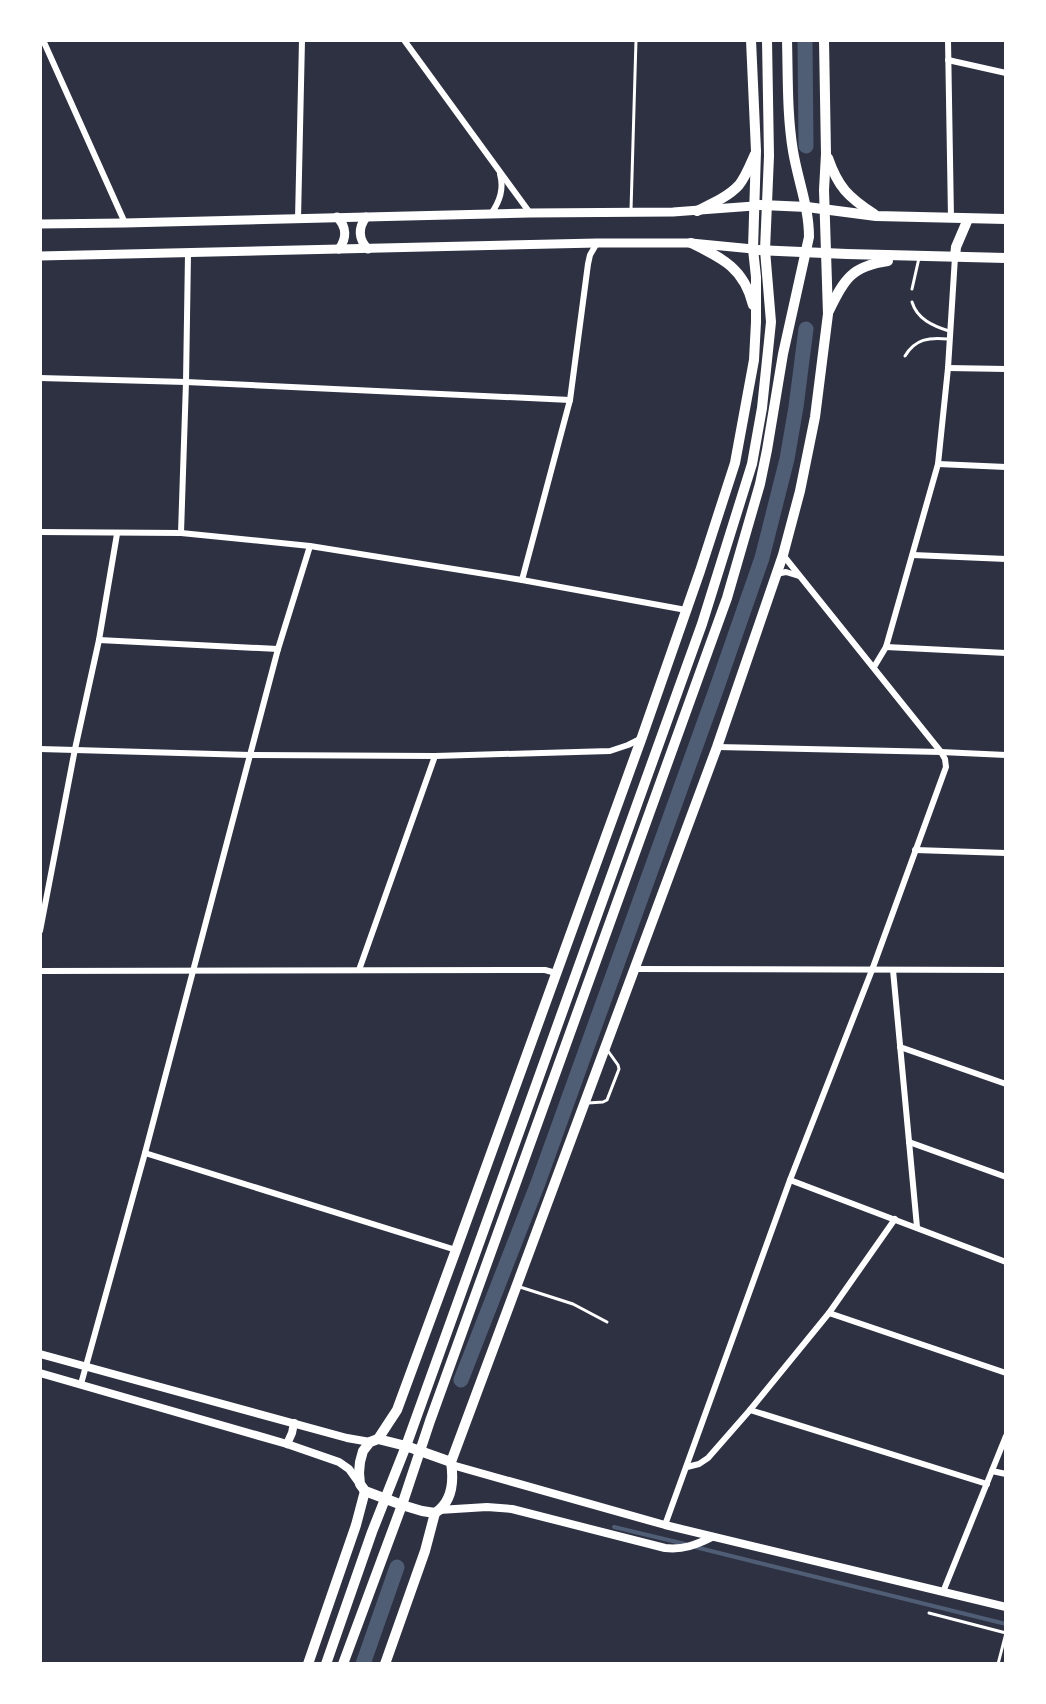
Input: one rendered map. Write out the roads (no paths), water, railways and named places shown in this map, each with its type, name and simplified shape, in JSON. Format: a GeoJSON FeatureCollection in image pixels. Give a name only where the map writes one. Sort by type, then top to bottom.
{"type":"FeatureCollection","features":[{"type":"Feature","properties":{"kind":"main road"},"geometry":{"type":"LineString","coordinates":[[326,1664],[702,624],[752,464],[762,408],[771,322],[754,206],[756,151],[751,40]]}},
{"type":"Feature","properties":{"kind":"main road"},"geometry":{"type":"LineString","coordinates":[[308,1664],[356,1525],[362,1488],[359,1473],[363,1451],[397,1410],[642,738],[735,463],[754,360],[756,277],[767,205],[770,156],[767,40]]}},
{"type":"Feature","properties":{"kind":"main road"},"geometry":{"type":"LineString","coordinates":[[343,1664],[727,598],[760,484],[783,354],[806,252],[809,222],[793,153],[787,40]]}},
{"type":"Feature","properties":{"kind":"main road"},"geometry":{"type":"LineString","coordinates":[[385,1664],[437,1512],[447,1500],[452,1489],[452,1463],[583,1103],[717,747],[783,555],[800,491],[815,417],[828,314],[824,190],[826,154],[824,40]]}},
{"type":"Feature","properties":{"kind":"main road"},"geometry":{"type":"LineString","coordinates":[[697,211],[738,186],[756,151]]}},
{"type":"Feature","properties":{"kind":"main road"},"geometry":{"type":"LineString","coordinates":[[826,154],[832,171],[846,193],[876,216]]}},
{"type":"Feature","properties":{"kind":"main road"},"geometry":{"type":"LineString","coordinates":[[42,225],[697,211],[767,205],[807,207],[876,216],[1005,219]]}},
{"type":"Feature","properties":{"kind":"main road"},"geometry":{"type":"LineString","coordinates":[[337,217],[345,233],[339,249]]}},
{"type":"Feature","properties":{"kind":"main road"},"geometry":{"type":"LineString","coordinates":[[366,217],[360,227],[360,233],[368,249]]}},
{"type":"Feature","properties":{"kind":"main road"},"geometry":{"type":"LineString","coordinates":[[954,257],[968,219]]}},
{"type":"Feature","properties":{"kind":"main road"},"geometry":{"type":"LineString","coordinates":[[691,243],[718,256],[740,274],[752,302],[756,322]]}},
{"type":"Feature","properties":{"kind":"main road"},"geometry":{"type":"LineString","coordinates":[[41,255],[691,243],[759,250],[1005,258]]}},
{"type":"Feature","properties":{"kind":"main road"},"geometry":{"type":"LineString","coordinates":[[828,314],[846,279],[857,269],[872,263],[916,256]]}},
{"type":"Feature","properties":{"kind":"main road"},"geometry":{"type":"LineString","coordinates":[[374,1440],[405,1446],[452,1463]]}},
{"type":"Feature","properties":{"kind":"main road"},"geometry":{"type":"LineString","coordinates":[[362,1488],[402,1505],[422,1511],[437,1512]]}},
{"type":"Feature","properties":{"kind":"street"},"geometry":{"type":"LineString","coordinates":[[44,40],[125,223]]}},
{"type":"Feature","properties":{"kind":"street"},"geometry":{"type":"LineString","coordinates":[[298,219],[302,40]]}},
{"type":"Feature","properties":{"kind":"street"},"geometry":{"type":"LineString","coordinates":[[405,40],[530,213]]}},
{"type":"Feature","properties":{"kind":"street"},"geometry":{"type":"LineString","coordinates":[[948,40],[951,218]]}},
{"type":"Feature","properties":{"kind":"street"},"geometry":{"type":"LineString","coordinates":[[948,60],[1005,73]]}},
{"type":"Feature","properties":{"kind":"street"},"geometry":{"type":"LineString","coordinates":[[491,214],[498,204],[501,193],[502,182],[499,170]]}},
{"type":"Feature","properties":{"kind":"street"},"geometry":{"type":"LineString","coordinates":[[522,580],[570,400],[588,264],[597,243]]}},
{"type":"Feature","properties":{"kind":"street"},"geometry":{"type":"LineString","coordinates":[[181,533],[188,254]]}},
{"type":"Feature","properties":{"kind":"street"},"geometry":{"type":"LineString","coordinates":[[874,667],[886,647],[938,464],[948,368],[954,257]]}},
{"type":"Feature","properties":{"kind":"street"},"geometry":{"type":"LineString","coordinates":[[948,368],[1005,369]]}},
{"type":"Feature","properties":{"kind":"street"},"geometry":{"type":"LineString","coordinates":[[40,378],[186,382],[570,400]]}},
{"type":"Feature","properties":{"kind":"street"},"geometry":{"type":"LineString","coordinates":[[938,464],[1005,467]]}},
{"type":"Feature","properties":{"kind":"street"},"geometry":{"type":"LineString","coordinates":[[40,532],[181,533],[309,546],[522,580],[686,610]]}},
{"type":"Feature","properties":{"kind":"street"},"geometry":{"type":"LineString","coordinates":[[40,931],[75,749],[99,640],[117,534]]}},
{"type":"Feature","properties":{"kind":"street"},"geometry":{"type":"LineString","coordinates":[[81,1384],[145,1153],[278,649],[309,546]]}},
{"type":"Feature","properties":{"kind":"street"},"geometry":{"type":"LineString","coordinates":[[665,1525],[790,1180],[872,970],[946,767],[941,752],[783,555]]}},
{"type":"Feature","properties":{"kind":"street"},"geometry":{"type":"LineString","coordinates":[[913,555],[1005,559]]}},
{"type":"Feature","properties":{"kind":"street"},"geometry":{"type":"LineString","coordinates":[[776,574],[786,572],[800,576]]}},
{"type":"Feature","properties":{"kind":"street"},"geometry":{"type":"LineString","coordinates":[[99,640],[278,649]]}},
{"type":"Feature","properties":{"kind":"street"},"geometry":{"type":"LineString","coordinates":[[886,647],[1005,653]]}},
{"type":"Feature","properties":{"kind":"street"},"geometry":{"type":"LineString","coordinates":[[40,749],[250,755],[435,756],[610,751],[642,738]]}},
{"type":"Feature","properties":{"kind":"street"},"geometry":{"type":"LineString","coordinates":[[717,747],[1005,754]]}},
{"type":"Feature","properties":{"kind":"street"},"geometry":{"type":"LineString","coordinates":[[359,970],[435,756]]}},
{"type":"Feature","properties":{"kind":"street"},"geometry":{"type":"LineString","coordinates":[[915,850],[1005,853]]}},
{"type":"Feature","properties":{"kind":"street"},"geometry":{"type":"LineString","coordinates":[[634,969],[1005,970]]}},
{"type":"Feature","properties":{"kind":"street"},"geometry":{"type":"LineString","coordinates":[[40,971],[545,970],[556,973]]}},
{"type":"Feature","properties":{"kind":"street"},"geometry":{"type":"LineString","coordinates":[[893,970],[917,1227]]}},
{"type":"Feature","properties":{"kind":"street"},"geometry":{"type":"LineString","coordinates":[[900,1047],[1005,1084]]}},
{"type":"Feature","properties":{"kind":"street"},"geometry":{"type":"LineString","coordinates":[[909,1142],[1005,1177]]}},
{"type":"Feature","properties":{"kind":"street"},"geometry":{"type":"LineString","coordinates":[[145,1153],[456,1250]]}},
{"type":"Feature","properties":{"kind":"street"},"geometry":{"type":"LineString","coordinates":[[790,1180],[1005,1262]]}},
{"type":"Feature","properties":{"kind":"street"},"geometry":{"type":"LineString","coordinates":[[687,1467],[699,1464],[708,1458],[750,1410],[829,1314],[895,1219]]}},
{"type":"Feature","properties":{"kind":"street"},"geometry":{"type":"LineString","coordinates":[[829,1314],[1005,1373]]}},
{"type":"Feature","properties":{"kind":"street"},"geometry":{"type":"LineString","coordinates":[[40,1354],[347,1438],[374,1440]]}},
{"type":"Feature","properties":{"kind":"street"},"geometry":{"type":"LineString","coordinates":[[40,1373],[287,1444],[339,1462],[349,1469],[362,1488]]}},
{"type":"Feature","properties":{"kind":"street"},"geometry":{"type":"LineString","coordinates":[[750,1410],[987,1484]]}},
{"type":"Feature","properties":{"kind":"street"},"geometry":{"type":"LineString","coordinates":[[287,1444],[294,1423]]}},
{"type":"Feature","properties":{"kind":"street"},"geometry":{"type":"LineString","coordinates":[[943,1592],[1005,1436]]}},
{"type":"Feature","properties":{"kind":"street"},"geometry":{"type":"LineString","coordinates":[[452,1463],[665,1525],[1005,1607]]}},
{"type":"Feature","properties":{"kind":"street"},"geometry":{"type":"LineString","coordinates":[[992,1471],[1005,1474]]}},
{"type":"Feature","properties":{"kind":"street"},"geometry":{"type":"LineString","coordinates":[[437,1512],[487,1507],[512,1509],[665,1548],[688,1548],[712,1537]]}},
{"type":"Feature","properties":{"kind":"lane"},"geometry":{"type":"LineString","coordinates":[[631,211],[636,40]]}},
{"type":"Feature","properties":{"kind":"lane"},"geometry":{"type":"LineString","coordinates":[[912,289],[916,256]]}},
{"type":"Feature","properties":{"kind":"lane"},"geometry":{"type":"LineString","coordinates":[[912,302],[920,317],[950,335]]}},
{"type":"Feature","properties":{"kind":"lane"},"geometry":{"type":"LineString","coordinates":[[905,357],[918,342],[950,335]]}},
{"type":"Feature","properties":{"kind":"lane"},"geometry":{"type":"LineString","coordinates":[[583,1103],[603,1102],[610,1096],[619,1069],[605,1046]]}},
{"type":"Feature","properties":{"kind":"lane"},"geometry":{"type":"LineString","coordinates":[[516,1286],[573,1304],[607,1322]]}},
{"type":"Feature","properties":{"kind":"lane"},"geometry":{"type":"LineString","coordinates":[[929,1613],[1005,1633],[998,1664]]}},
{"type":"Feature","properties":{"kind":"waterway"},"geometry":{"type":"LineString","coordinates":[[805,40],[806,146]]}},
{"type":"Feature","properties":{"kind":"waterway"},"geometry":{"type":"LineString","coordinates":[[461,1380],[538,1183],[762,558],[787,459],[806,329]]}},
{"type":"Feature","properties":{"kind":"waterway"},"geometry":{"type":"LineString","coordinates":[[614,1527],[685,1544]]}},
{"type":"Feature","properties":{"kind":"waterway"},"geometry":{"type":"LineString","coordinates":[[695,1547],[1006,1624]]}},
{"type":"Feature","properties":{"kind":"waterway"},"geometry":{"type":"LineString","coordinates":[[363,1664],[397,1567]]}}]}
